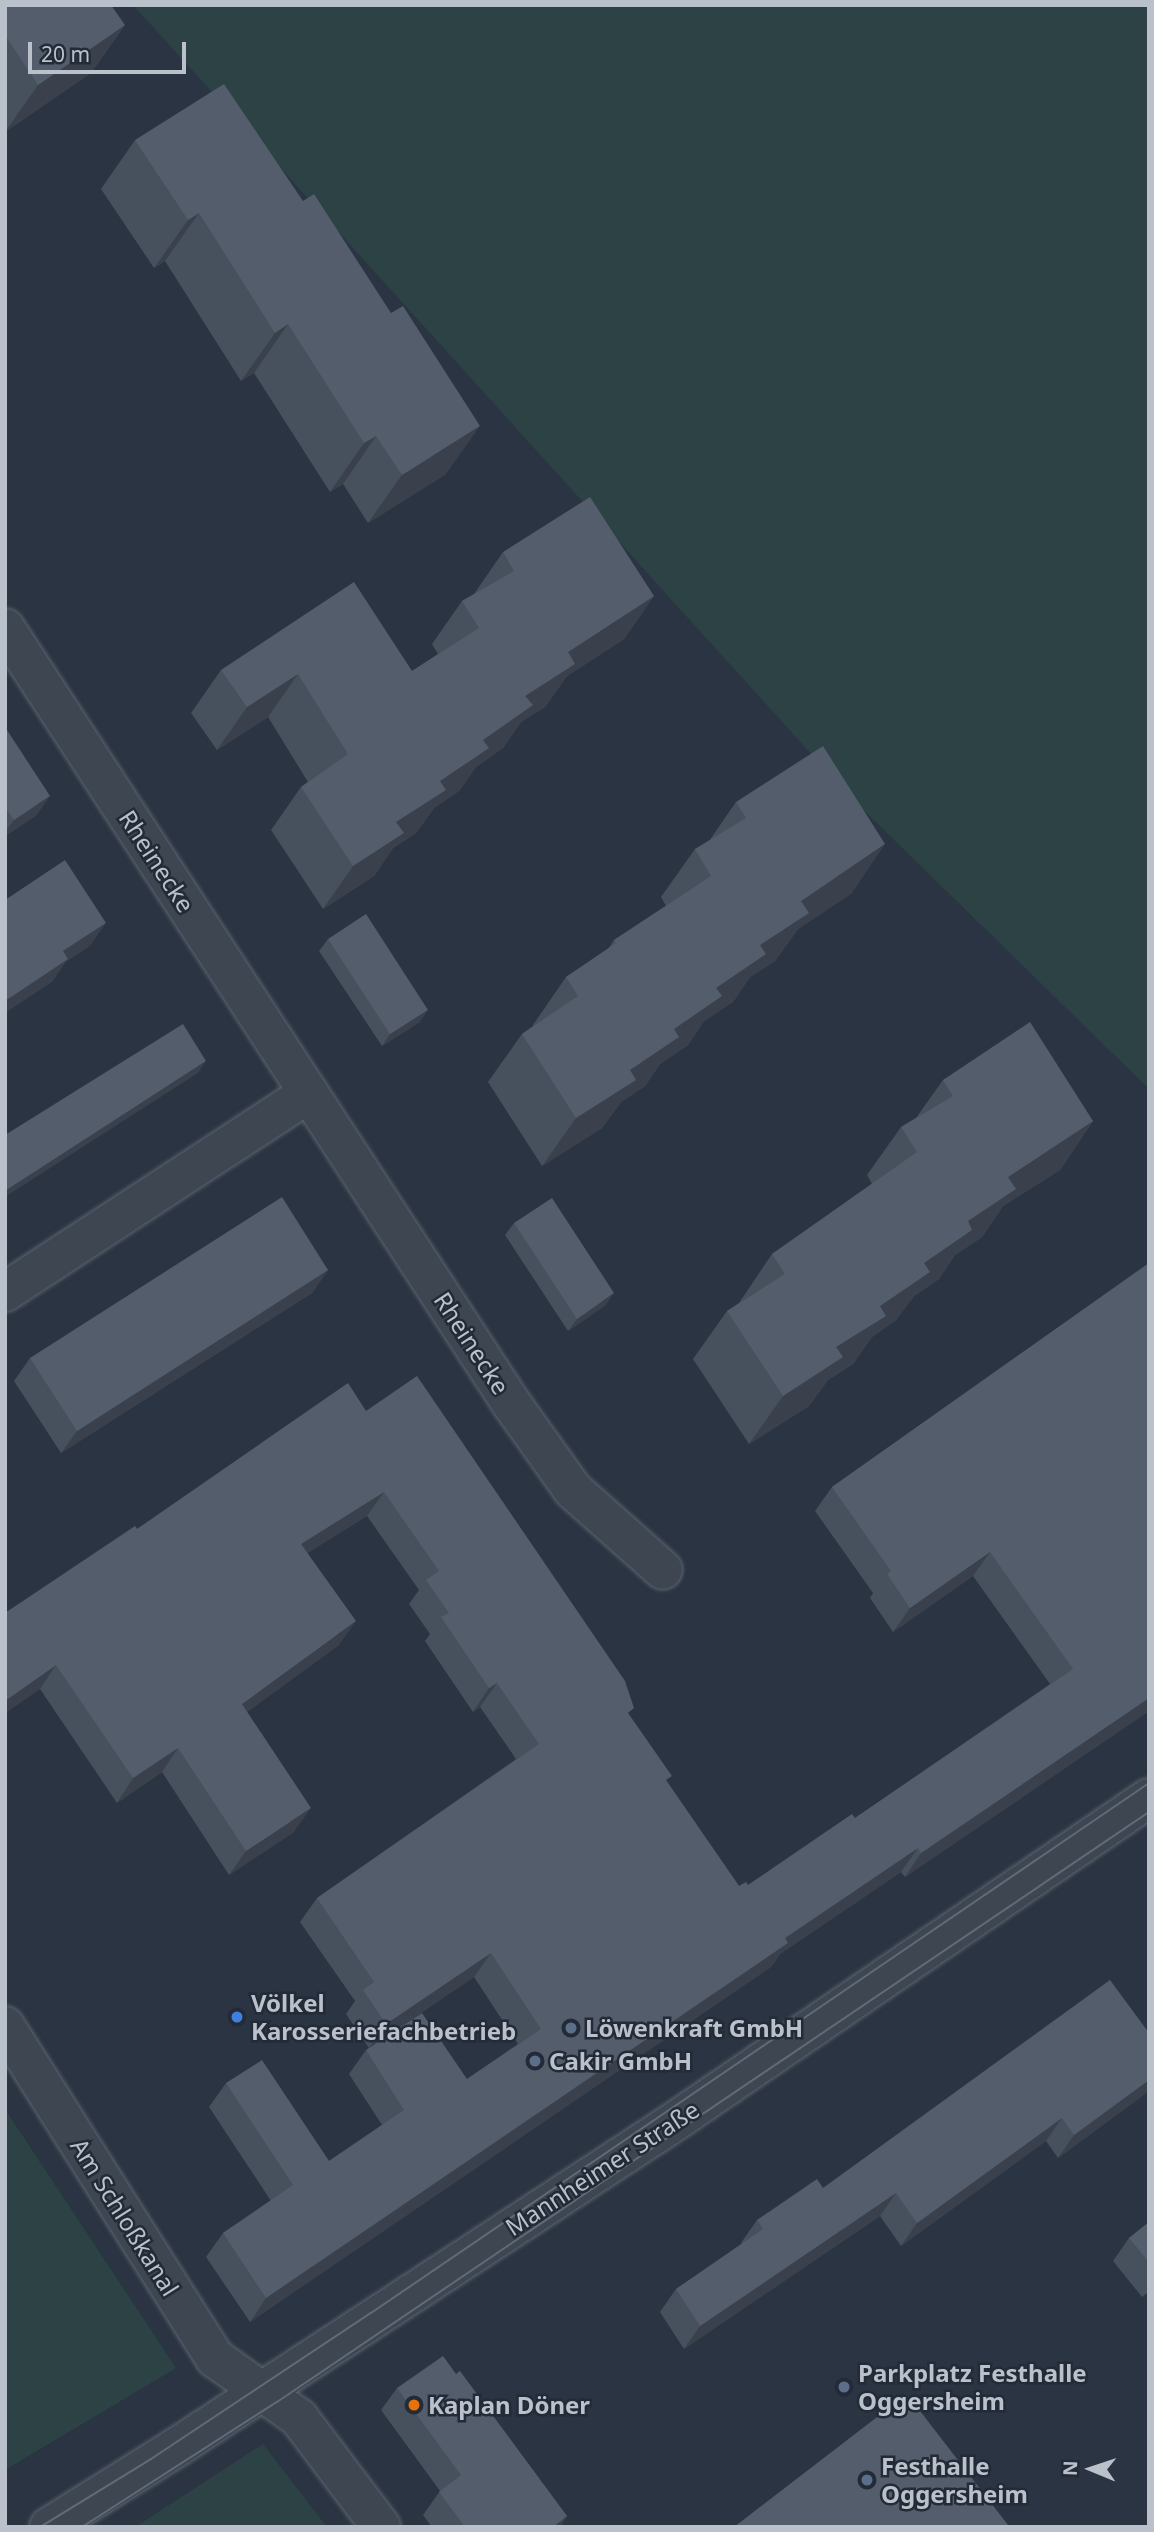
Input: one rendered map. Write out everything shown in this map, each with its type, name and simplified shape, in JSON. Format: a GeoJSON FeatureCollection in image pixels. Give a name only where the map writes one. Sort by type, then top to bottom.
{"type":"FeatureCollection","features":[{"type":"Feature","properties":{"kind":"street","name":"Rheinecke"},"geometry":{"type":"LineString","coordinates":[[5,628],[511,1403],[573,1490],[663,1570]]}},
{"type":"Feature","properties":{"kind":"street"},"geometry":{"type":"LineString","coordinates":[[5,1292],[309,1093]]}},
{"type":"Feature","properties":{"kind":"street","name":"Mannheimer Straße"},"geometry":{"type":"LineString","coordinates":[[49,2527],[262,2392],[668,2126],[1149,1798]]}},
{"type":"Feature","properties":{"kind":"street","name":"Am Schloßkanal"},"geometry":{"type":"LineString","coordinates":[[5,2026],[215,2358],[299,2418],[381,2527]]}},
{"type":"Feature","properties":{"kind":"green space"},"geometry":{"type":"Polygon","coordinates":[[[133,5],[1149,5],[1149,1089],[851,798],[133,5]]]}},
{"type":"Feature","properties":{"kind":"green space"},"geometry":{"type":"Polygon","coordinates":[[[5,2109],[176,2368],[5,2470],[5,2109]]]}},
{"type":"Feature","properties":{"kind":"green space"},"geometry":{"type":"Polygon","coordinates":[[[263,2444],[327,2527],[135,2527],[263,2444]]]}},
{"type":"Feature","properties":{"kind":"building"},"geometry":{"type":"Polygon","coordinates":[[[5,5],[111,5],[125,25],[38,85],[5,35],[5,5]]]}},
{"type":"Feature","properties":{"kind":"building"},"geometry":{"type":"Polygon","coordinates":[[[224,84],[303,201],[314,194],[391,313],[403,306],[480,426],[402,475],[376,436],[364,443],[288,324],[275,333],[199,213],[188,220],[135,140],[224,84]]]}},
{"type":"Feature","properties":{"kind":"building"},"geometry":{"type":"Polygon","coordinates":[[[590,497],[654,596],[568,652],[575,664],[525,696],[533,705],[483,740],[489,748],[440,781],[446,790],[396,822],[404,833],[353,866],[301,787],[348,754],[298,674],[247,707],[221,670],[354,582],[412,671],[479,628],[462,601],[514,571],[503,552],[590,497]]]}},
{"type":"Feature","properties":{"kind":"building"},"geometry":{"type":"Polygon","coordinates":[[[5,727],[50,796],[14,820],[5,807],[5,727]]]}},
{"type":"Feature","properties":{"kind":"building"},"geometry":{"type":"Polygon","coordinates":[[[823,746],[885,844],[801,901],[809,913],[760,945],[766,954],[716,988],[722,996],[674,1029],[679,1037],[630,1070],[636,1080],[576,1118],[522,1034],[578,996],[566,977],[616,943],[614,940],[711,876],[695,849],[746,818],[736,802],[823,746]]]}},
{"type":"Feature","properties":{"kind":"building"},"geometry":{"type":"Polygon","coordinates":[[[65,860],[106,923],[63,951],[68,959],[5,1001],[5,900],[65,860]]]}},
{"type":"Feature","properties":{"kind":"building"},"geometry":{"type":"Polygon","coordinates":[[[366,914],[428,1010],[390,1034],[328,939],[366,914]]]}},
{"type":"Feature","properties":{"kind":"building"},"geometry":{"type":"Polygon","coordinates":[[[1030,1022],[1093,1121],[1008,1177],[1016,1189],[968,1221],[972,1230],[924,1263],[930,1272],[880,1306],[886,1316],[836,1347],[843,1357],[783,1396],[727,1311],[785,1274],[772,1254],[917,1152],[901,1127],[953,1096],[943,1080],[1030,1022]]]}},
{"type":"Feature","properties":{"kind":"building"},"geometry":{"type":"Polygon","coordinates":[[[183,1024],[206,1061],[5,1191],[5,1135],[183,1024]]]}},
{"type":"Feature","properties":{"kind":"building"},"geometry":{"type":"Polygon","coordinates":[[[282,1197],[328,1270],[77,1431],[30,1358],[282,1197]]]}},
{"type":"Feature","properties":{"kind":"building"},"geometry":{"type":"Polygon","coordinates":[[[552,1198],[614,1293],[577,1319],[514,1223],[552,1198]]]}},
{"type":"Feature","properties":{"kind":"building"},"geometry":{"type":"Polygon","coordinates":[[[1149,1263],[1149,1698],[921,1853],[918,1848],[785,1938],[788,1943],[266,2298],[223,2233],[293,2185],[226,2083],[262,2060],[329,2161],[404,2110],[366,2050],[422,2013],[467,2079],[541,2029],[491,1953],[386,2024],[363,1990],[374,1982],[317,1898],[539,1744],[497,1683],[489,1688],[441,1617],[449,1613],[426,1580],[439,1571],[384,1492],[301,1544],[356,1621],[242,1704],[311,1808],[246,1851],[178,1748],[133,1778],[56,1665],[5,1701],[5,1613],[135,1526],[137,1529],[348,1383],[366,1411],[417,1376],[625,1681],[634,1708],[628,1713],[672,1776],[666,1780],[739,1886],[746,1882],[748,1885],[852,1814],[855,1818],[1073,1669],[990,1552],[910,1608],[887,1574],[891,1571],[832,1487],[1149,1263]]]}},
{"type":"Feature","properties":{"kind":"building"},"geometry":{"type":"Polygon","coordinates":[[[1110,1980],[1149,2033],[1149,2080],[1074,2135],[1062,2118],[917,2223],[896,2193],[700,2326],[676,2289],[763,2229],[757,2220],[817,2179],[823,2188],[1110,1980]]]}},
{"type":"Feature","properties":{"kind":"building"},"geometry":{"type":"Polygon","coordinates":[[[1149,2222],[1149,2262],[1129,2238],[1149,2222]]]}},
{"type":"Feature","properties":{"kind":"building"},"geometry":{"type":"Polygon","coordinates":[[[443,2356],[456,2374],[460,2371],[567,2516],[553,2527],[465,2527],[439,2492],[461,2475],[397,2388],[443,2356]]]}},
{"type":"Feature","properties":{"kind":"building"},"geometry":{"type":"Polygon","coordinates":[[[907,2394],[1008,2525],[1006,2527],[734,2527],[907,2394]]]}},
{"type":"Feature","properties":{"kind":"tram line"},"geometry":{"type":"LineString","coordinates":[[40,2527],[151,2459],[371,2313],[1149,1783]]}},
{"type":"Feature","properties":{"kind":"tram line"},"geometry":{"type":"LineString","coordinates":[[82,2527],[277,2402],[1149,1812]]}},
{"type":"Feature","properties":{"kind":"place","name":"Völkel Karosseriefachbetrieb"},"geometry":{"type":"Point","coordinates":[237,2017]}},
{"type":"Feature","properties":{"kind":"place","name":"Löwenkraft GmbH"},"geometry":{"type":"Point","coordinates":[571,2028]}},
{"type":"Feature","properties":{"kind":"place","name":"Cakir GmbH"},"geometry":{"type":"Point","coordinates":[535,2061]}},
{"type":"Feature","properties":{"kind":"place","name":"Parkplatz Festhalle Oggersheim"},"geometry":{"type":"Point","coordinates":[844,2387]}},
{"type":"Feature","properties":{"kind":"place","name":"Kaplan Döner"},"geometry":{"type":"Point","coordinates":[414,2405]}},
{"type":"Feature","properties":{"kind":"place","name":"Festhalle Oggersheim"},"geometry":{"type":"Point","coordinates":[867,2480]}}]}
